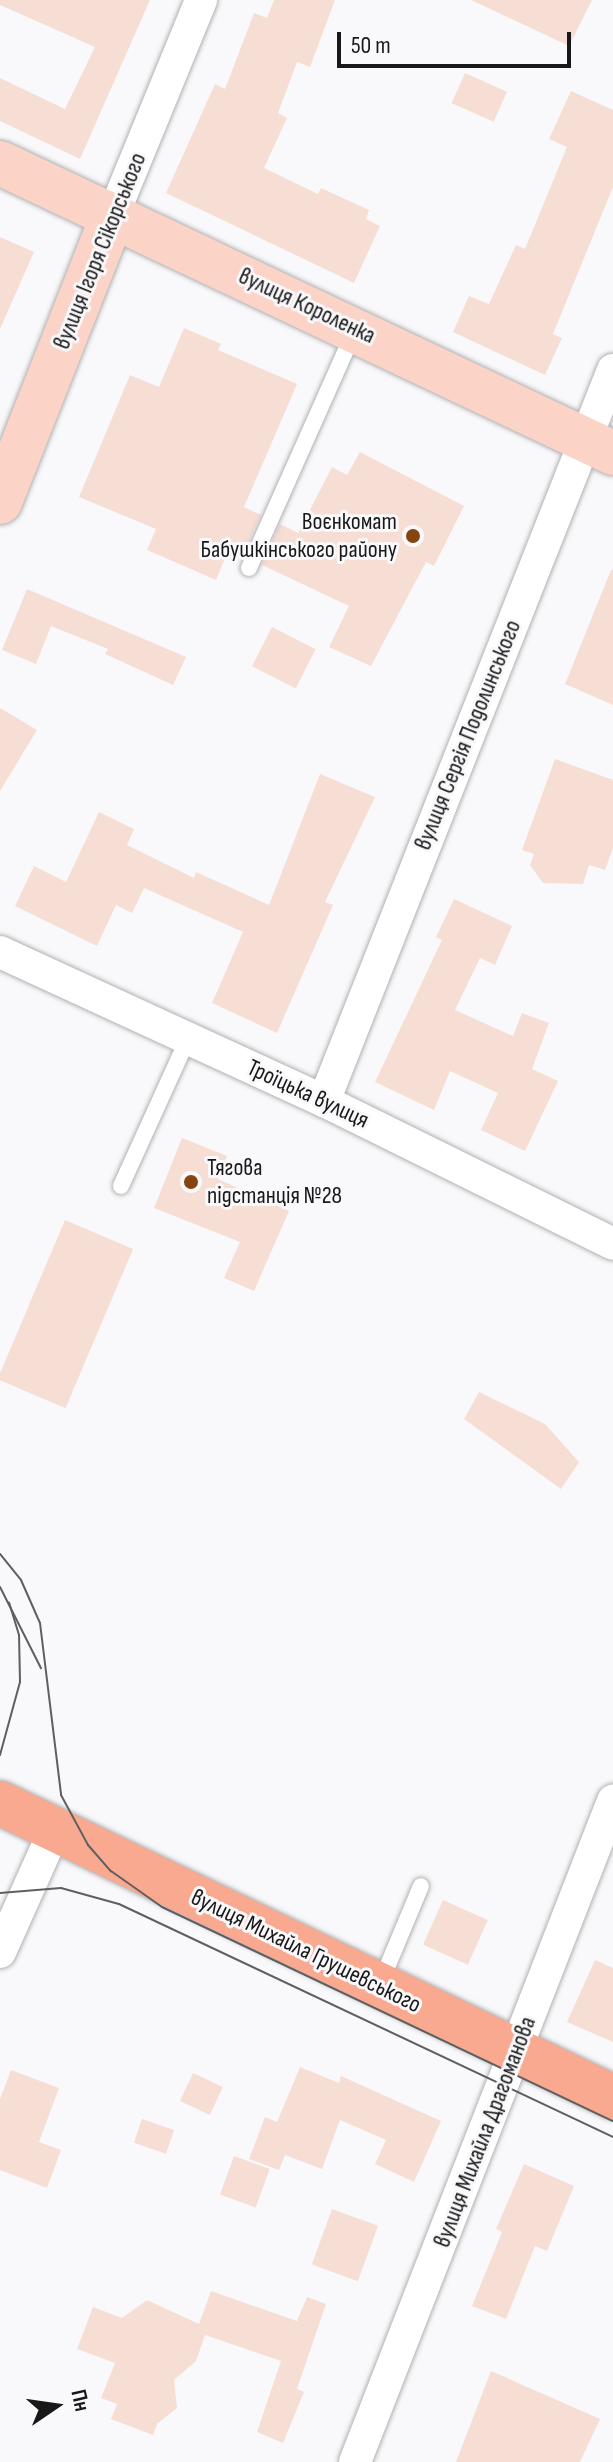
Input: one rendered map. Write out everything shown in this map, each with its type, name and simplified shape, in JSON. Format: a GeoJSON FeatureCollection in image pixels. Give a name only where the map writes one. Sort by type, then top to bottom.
{"type":"FeatureCollection","features":[{"type":"Feature","properties":{"kind":"main road","name":"вулиця Михайла Грушевського"},"geometry":{"type":"LineString","coordinates":[[0,1803],[613,2097]]}},
{"type":"Feature","properties":{"kind":"street","name":"вулиця Ігоря Сікорського"},"geometry":{"type":"LineString","coordinates":[[0,502],[201,0]]}},
{"type":"Feature","properties":{"kind":"street","name":"вулиця Короленка"},"geometry":{"type":"LineString","coordinates":[[0,163],[599,446]]}},
{"type":"Feature","properties":{"kind":"street","name":"вулиця Сергія Подолинського"},"geometry":{"type":"LineString","coordinates":[[324,1101],[599,446],[613,370]]}},
{"type":"Feature","properties":{"kind":"street","name":"Троїцька вулиця"},"geometry":{"type":"LineString","coordinates":[[0,952],[324,1101],[613,1244]]}},
{"type":"Feature","properties":{"kind":"street","name":"вулиця Михайла Драгоманова"},"geometry":{"type":"LineString","coordinates":[[355,2462],[613,1801]]}},
{"type":"Feature","properties":{"kind":"street"},"geometry":{"type":"LineString","coordinates":[[0,1952],[55,1829]]}},
{"type":"Feature","properties":{"kind":"lane"},"geometry":{"type":"LineString","coordinates":[[249,568],[355,329]]}},
{"type":"Feature","properties":{"kind":"lane"},"geometry":{"type":"LineString","coordinates":[[121,1186],[188,1038]]}},
{"type":"Feature","properties":{"kind":"lane"},"geometry":{"type":"LineString","coordinates":[[379,1986],[421,1886]]}},
{"type":"Feature","properties":{"kind":"building"},"geometry":{"type":"Polygon","coordinates":[[[0,0],[150,0],[80,159],[0,121],[0,78],[65,109],[95,47],[0,5],[0,0]]]}},
{"type":"Feature","properties":{"kind":"building"},"geometry":{"type":"Polygon","coordinates":[[[274,0],[335,0],[310,67],[297,62],[278,113],[287,118],[264,168],[318,194],[321,188],[369,210],[366,219],[380,226],[354,283],[166,193],[215,84],[225,89],[254,13],[267,18],[274,0]]]}},
{"type":"Feature","properties":{"kind":"building"},"geometry":{"type":"Polygon","coordinates":[[[471,0],[592,0],[569,46],[471,0]]]}},
{"type":"Feature","properties":{"kind":"building"},"geometry":{"type":"Polygon","coordinates":[[[465,73],[507,92],[494,122],[452,103],[465,73]]]}},
{"type":"Feature","properties":{"kind":"building"},"geometry":{"type":"Polygon","coordinates":[[[571,91],[613,110],[613,187],[553,334],[562,338],[545,375],[453,332],[469,296],[489,304],[516,245],[525,249],[567,147],[549,139],[571,91]]]}},
{"type":"Feature","properties":{"kind":"building"},"geometry":{"type":"Polygon","coordinates":[[[0,237],[34,252],[0,329],[0,237]]]}},
{"type":"Feature","properties":{"kind":"building"},"geometry":{"type":"Polygon","coordinates":[[[184,328],[221,344],[218,350],[297,384],[244,507],[261,515],[243,555],[229,549],[216,580],[147,550],[156,529],[79,497],[130,375],[159,387],[184,328]]]}},
{"type":"Feature","properties":{"kind":"building"},"geometry":{"type":"Polygon","coordinates":[[[360,452],[464,506],[434,566],[426,562],[371,666],[329,647],[349,606],[262,565],[280,524],[298,533],[332,467],[347,475],[360,452]]]}},
{"type":"Feature","properties":{"kind":"building"},"geometry":{"type":"Polygon","coordinates":[[[613,570],[613,705],[565,684],[613,570]]]}},
{"type":"Feature","properties":{"kind":"building"},"geometry":{"type":"Polygon","coordinates":[[[27,589],[186,657],[173,685],[105,654],[108,649],[51,626],[36,664],[2,650],[27,589]]]}},
{"type":"Feature","properties":{"kind":"building"},"geometry":{"type":"Polygon","coordinates":[[[272,627],[316,649],[296,688],[252,666],[272,627]]]}},
{"type":"Feature","properties":{"kind":"building"},"geometry":{"type":"Polygon","coordinates":[[[0,708],[37,730],[0,791],[0,708]]]}},
{"type":"Feature","properties":{"kind":"building"},"geometry":{"type":"Polygon","coordinates":[[[555,759],[613,780],[613,848],[605,870],[589,865],[583,884],[543,883],[530,865],[534,854],[522,850],[555,759]]]}},
{"type":"Feature","properties":{"kind":"building"},"geometry":{"type":"Polygon","coordinates":[[[320,774],[375,797],[325,902],[333,905],[277,1033],[212,1003],[243,932],[144,888],[132,913],[116,905],[97,946],[15,906],[34,866],[66,882],[99,812],[134,829],[127,845],[194,878],[196,872],[269,905],[320,774]]]}},
{"type":"Feature","properties":{"kind":"building"},"geometry":{"type":"Polygon","coordinates":[[[454,899],[512,926],[495,965],[480,958],[455,1010],[513,1036],[522,1013],[549,1023],[532,1069],[558,1081],[525,1151],[481,1130],[498,1093],[450,1071],[434,1110],[375,1082],[442,940],[436,937],[454,899]]]}},
{"type":"Feature","properties":{"kind":"building"},"geometry":{"type":"Polygon","coordinates":[[[182,1138],[227,1156],[218,1179],[289,1211],[254,1291],[224,1278],[240,1242],[154,1208],[182,1138]]]}},
{"type":"Feature","properties":{"kind":"building"},"geometry":{"type":"Polygon","coordinates":[[[65,1220],[133,1249],[66,1408],[0,1380],[0,1373],[65,1220]]]}},
{"type":"Feature","properties":{"kind":"building"},"geometry":{"type":"Polygon","coordinates":[[[479,1392],[545,1424],[579,1462],[561,1489],[464,1419],[479,1392]]]}},
{"type":"Feature","properties":{"kind":"building"},"geometry":{"type":"Polygon","coordinates":[[[443,1900],[488,1920],[468,1965],[423,1945],[443,1900]]]}},
{"type":"Feature","properties":{"kind":"building"},"geometry":{"type":"Polygon","coordinates":[[[595,1960],[613,1968],[613,2042],[567,2022],[595,1960]]]}},
{"type":"Feature","properties":{"kind":"building"},"geometry":{"type":"Polygon","coordinates":[[[300,2067],[339,2083],[341,2076],[441,2121],[414,2182],[375,2164],[386,2140],[340,2120],[322,2169],[285,2155],[279,2170],[249,2159],[265,2117],[277,2122],[300,2067]]]}},
{"type":"Feature","properties":{"kind":"building"},"geometry":{"type":"Polygon","coordinates":[[[11,2070],[59,2088],[39,2142],[61,2150],[47,2188],[0,2170],[0,2099],[11,2070]]]}},
{"type":"Feature","properties":{"kind":"building"},"geometry":{"type":"Polygon","coordinates":[[[193,2073],[223,2087],[210,2115],[180,2101],[193,2073]]]}},
{"type":"Feature","properties":{"kind":"building"},"geometry":{"type":"Polygon","coordinates":[[[142,2119],[174,2130],[166,2154],[134,2143],[142,2119]]]}},
{"type":"Feature","properties":{"kind":"building"},"geometry":{"type":"Polygon","coordinates":[[[234,2156],[270,2169],[256,2208],[220,2195],[234,2156]]]}},
{"type":"Feature","properties":{"kind":"building"},"geometry":{"type":"Polygon","coordinates":[[[524,2164],[574,2186],[547,2251],[535,2246],[506,2319],[472,2306],[502,2232],[496,2229],[524,2164]]]}},
{"type":"Feature","properties":{"kind":"building"},"geometry":{"type":"Polygon","coordinates":[[[332,2209],[378,2226],[358,2281],[312,2264],[332,2209]]]}},
{"type":"Feature","properties":{"kind":"building"},"geometry":{"type":"Polygon","coordinates":[[[211,2291],[297,2321],[307,2297],[326,2304],[297,2389],[304,2392],[283,2443],[257,2432],[281,2361],[205,2335],[196,2361],[174,2380],[177,2408],[157,2424],[153,2435],[111,2419],[117,2404],[101,2398],[115,2363],[77,2349],[93,2307],[122,2318],[147,2300],[199,2324],[211,2291]]]}},
{"type":"Feature","properties":{"kind":"building"},"geometry":{"type":"Polygon","coordinates":[[[491,2371],[600,2419],[580,2462],[456,2462],[491,2371]]]}},
{"type":"Feature","properties":{"kind":"tram line"},"geometry":{"type":"LineString","coordinates":[[0,1554],[21,1580],[40,1623],[61,1795],[88,1845],[111,1871],[162,1907],[613,2121]]}},
{"type":"Feature","properties":{"kind":"tram line"},"geometry":{"type":"LineString","coordinates":[[0,1587],[41,1668]]}},
{"type":"Feature","properties":{"kind":"tram line"},"geometry":{"type":"LineString","coordinates":[[0,1755],[20,1682],[19,1635],[9,1602]]}},
{"type":"Feature","properties":{"kind":"tram line"},"geometry":{"type":"LineString","coordinates":[[0,1893],[61,1888],[119,1904],[613,2137]]}},
{"type":"Feature","properties":{"kind":"place","name":"Воєнкомат Бабушкінського району"},"geometry":{"type":"Point","coordinates":[413,536]}},
{"type":"Feature","properties":{"kind":"place","name":"Тягова пiдстанцiя №28"},"geometry":{"type":"Point","coordinates":[191,1182]}}]}
